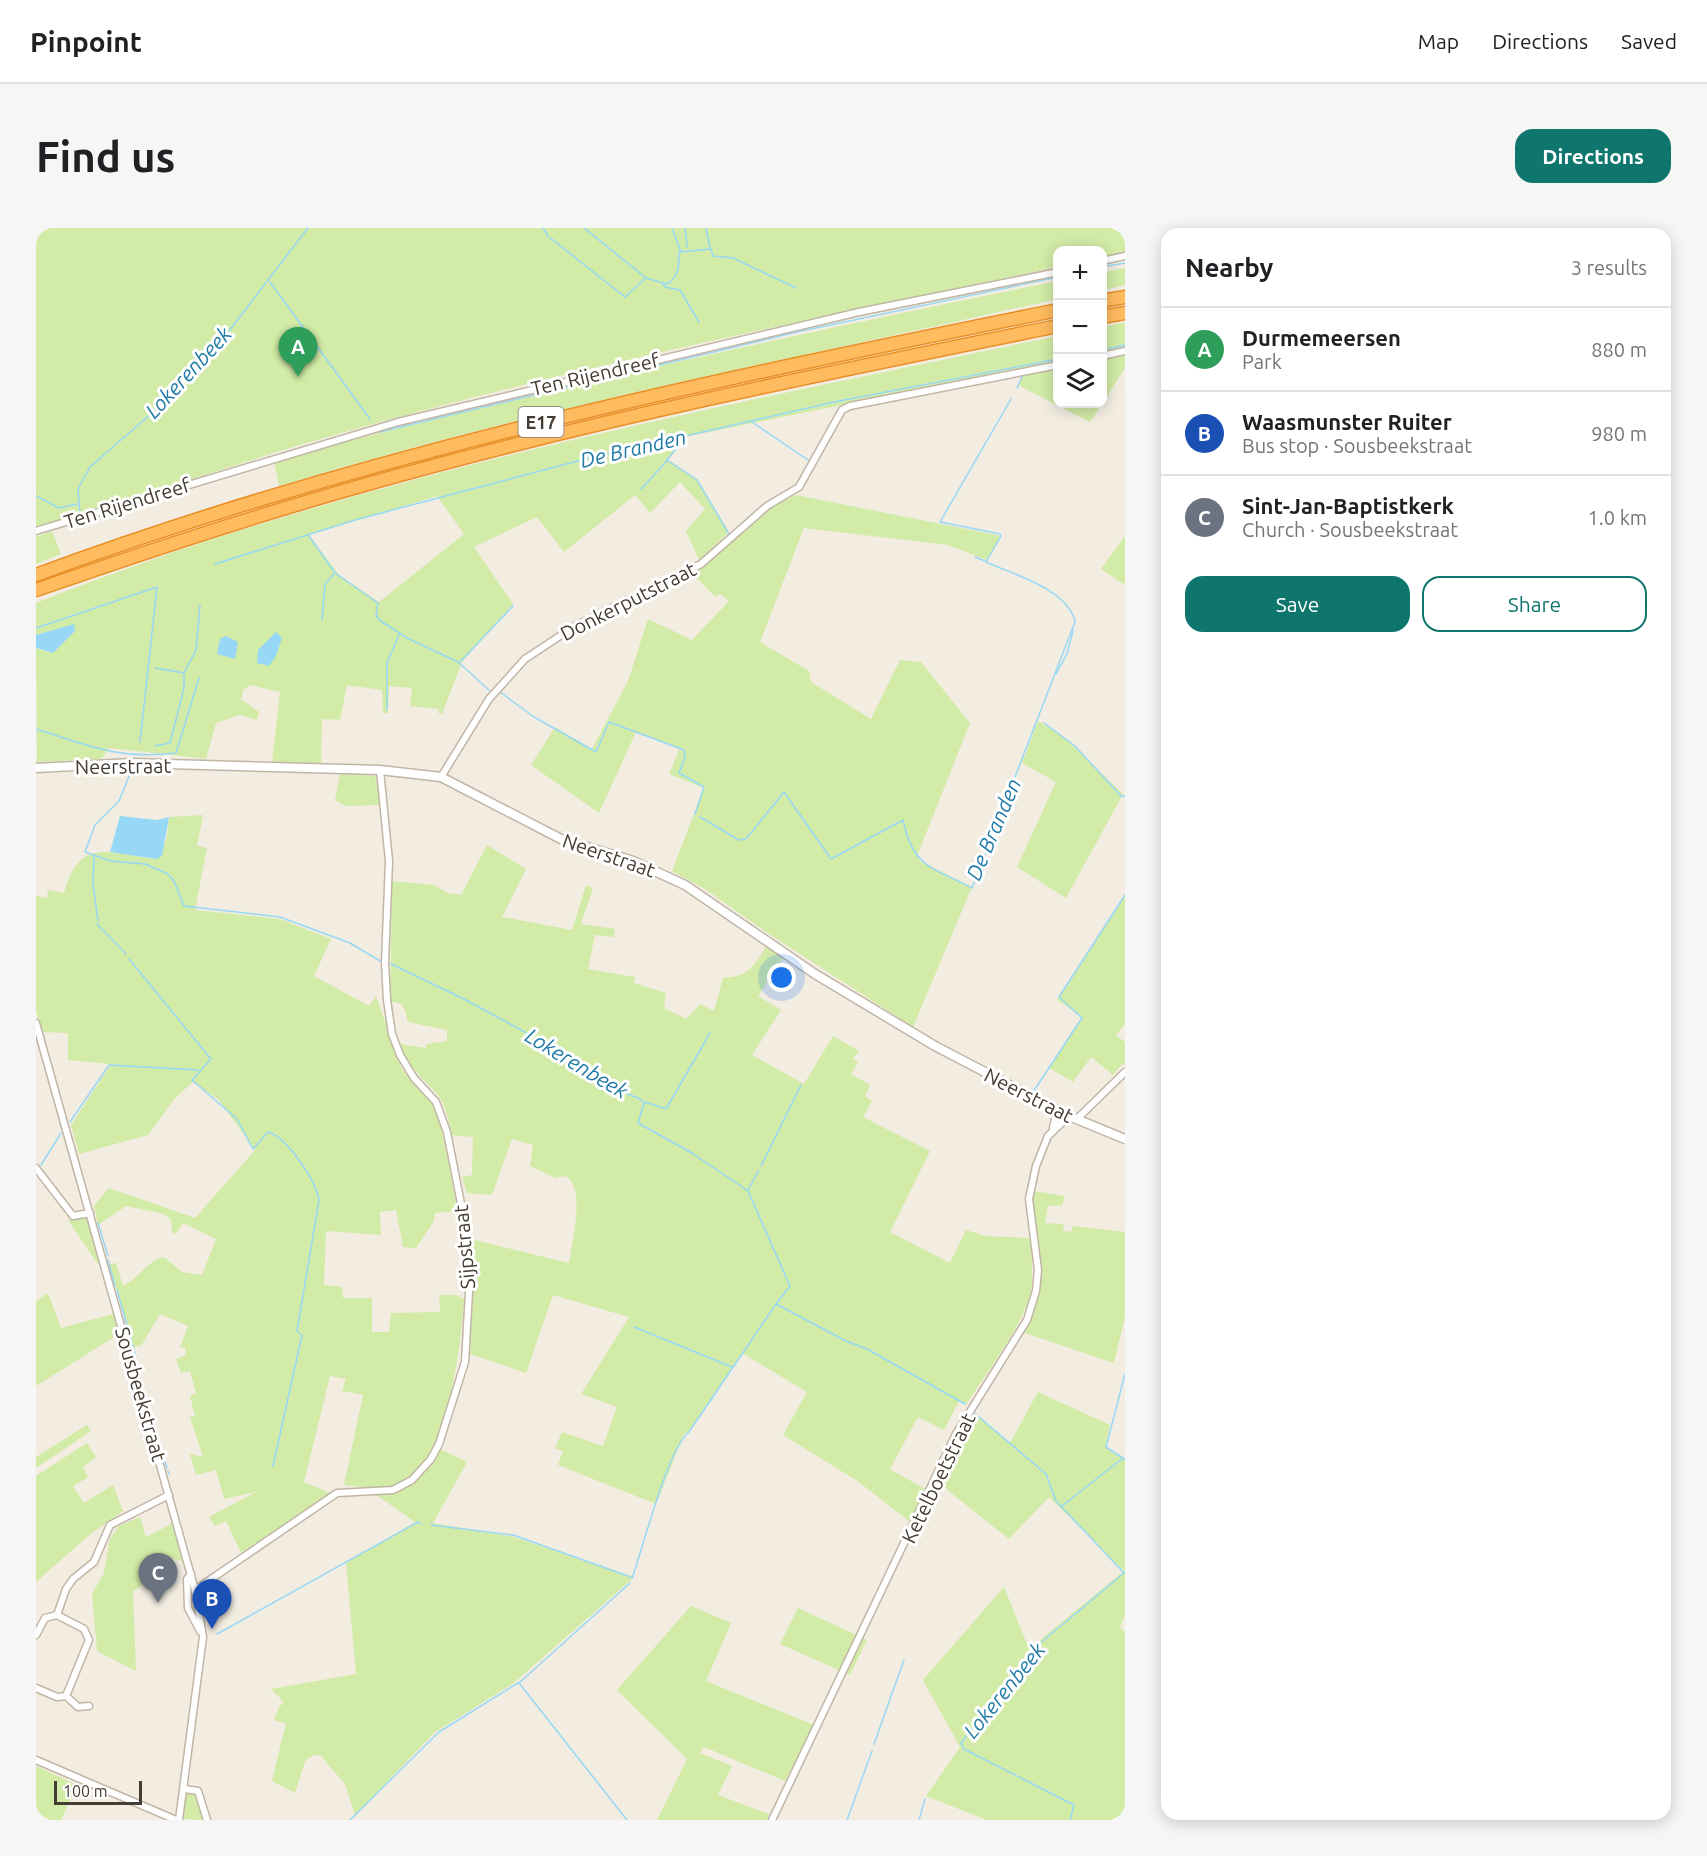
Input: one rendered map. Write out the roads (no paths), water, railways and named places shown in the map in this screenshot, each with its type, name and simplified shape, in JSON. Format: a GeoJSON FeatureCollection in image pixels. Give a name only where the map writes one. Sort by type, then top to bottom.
{"type":"FeatureCollection","features":[{"type":"Feature","properties":{"kind":"highway"},"geometry":{"type":"LineString","coordinates":[[1107,301],[1125,297]]}},
{"type":"Feature","properties":{"kind":"highway","name":"E17"},"geometry":{"type":"LineString","coordinates":[[36,575],[108,548],[242,505],[481,437],[659,393],[1053,311]]}},
{"type":"Feature","properties":{"kind":"highway"},"geometry":{"type":"LineString","coordinates":[[1107,316],[1125,313]]}},
{"type":"Feature","properties":{"kind":"highway","name":"E17"},"geometry":{"type":"LineString","coordinates":[[36,590],[247,520],[364,485],[505,447],[676,406],[1053,327]]}},
{"type":"Feature","properties":{"kind":"street"},"geometry":{"type":"LineString","coordinates":[[1107,260],[1125,256]]}},
{"type":"Feature","properties":{"kind":"street","name":"Ten Rijendreef"},"geometry":{"type":"LineString","coordinates":[[36,531],[398,422],[859,312],[1053,273]]}},
{"type":"Feature","properties":{"kind":"street"},"geometry":{"type":"LineString","coordinates":[[1107,355],[1125,351]]}},
{"type":"Feature","properties":{"kind":"street","name":"Donkerputstraat"},"geometry":{"type":"LineString","coordinates":[[441,777],[489,699],[525,658],[575,626],[702,564],[767,506],[799,487],[843,410],[850,406],[1053,365]]}},
{"type":"Feature","properties":{"kind":"street","name":"Neerstraat"},"geometry":{"type":"LineString","coordinates":[[36,768],[132,763],[380,770],[441,777],[561,839],[633,861],[685,885],[815,974],[892,1022],[1057,1110],[1125,1139]]}},
{"type":"Feature","properties":{"kind":"street","name":"Sijpstraat"},"geometry":{"type":"LineString","coordinates":[[195,1590],[337,1493],[393,1490],[412,1480],[431,1459],[439,1444],[465,1362],[470,1274],[464,1219],[447,1132],[436,1102],[405,1066],[392,1034],[387,1000],[385,962],[389,861],[380,770]]}},
{"type":"Feature","properties":{"kind":"street","name":"Sousbeekstraat"},"geometry":{"type":"LineString","coordinates":[[36,1023],[195,1590],[203,1637],[178,1820]]}},
{"type":"Feature","properties":{"kind":"street","name":"Ketelboetstraat"},"geometry":{"type":"LineString","coordinates":[[1053,1128],[1073,1118],[1125,1072]]}},
{"type":"Feature","properties":{"kind":"street","name":"Ketelboetstraat"},"geometry":{"type":"LineString","coordinates":[[772,1820],[956,1434],[1027,1320],[1036,1291],[1038,1270],[1029,1199],[1039,1154],[1053,1128],[1057,1110]]}},
{"type":"Feature","properties":{"kind":"street"},"geometry":{"type":"LineString","coordinates":[[36,1168],[73,1216],[90,1213]]}},
{"type":"Feature","properties":{"kind":"street"},"geometry":{"type":"LineString","coordinates":[[57,1615],[70,1584],[94,1562],[110,1525],[169,1495]]}},
{"type":"Feature","properties":{"kind":"street","name":"Sousbeekstraat"},"geometry":{"type":"LineString","coordinates":[[191,1574],[187,1579],[188,1608],[203,1637]]}},
{"type":"Feature","properties":{"kind":"street"},"geometry":{"type":"LineString","coordinates":[[36,1635],[45,1618],[57,1615],[84,1629],[88,1635],[77,1673],[66,1696]]}},
{"type":"Feature","properties":{"kind":"street"},"geometry":{"type":"LineString","coordinates":[[36,1688],[57,1697],[66,1696],[78,1707],[89,1706]]}},
{"type":"Feature","properties":{"kind":"street"},"geometry":{"type":"LineString","coordinates":[[36,1760],[178,1820]]}},
{"type":"Feature","properties":{"kind":"street"},"geometry":{"type":"LineString","coordinates":[[184,1789],[198,1791],[207,1820]]}},
{"type":"Feature","properties":{"kind":"water"},"geometry":{"type":"Polygon","coordinates":[[[74,624],[75,631],[53,653],[36,648],[36,635],[74,624]]]}},
{"type":"Feature","properties":{"kind":"water"},"geometry":{"type":"Polygon","coordinates":[[[276,632],[282,638],[276,656],[269,666],[257,663],[258,650],[276,632]]]}},
{"type":"Feature","properties":{"kind":"water"},"geometry":{"type":"Polygon","coordinates":[[[226,636],[238,642],[235,659],[217,654],[220,639],[226,636]]]}},
{"type":"Feature","properties":{"kind":"water"},"geometry":{"type":"Polygon","coordinates":[[[120,816],[157,820],[169,817],[162,856],[156,859],[110,852],[120,816]]]}},
{"type":"Feature","properties":{"kind":"waterway","name":"Lokerenbeek"},"geometry":{"type":"LineString","coordinates":[[80,514],[78,489],[90,467],[161,405],[222,340],[308,228]]}},
{"type":"Feature","properties":{"kind":"waterway"},"geometry":{"type":"LineString","coordinates":[[543,228],[548,236],[625,297],[646,278],[667,284],[671,281],[678,270],[679,252],[711,249],[713,256],[733,258],[796,288]]}},
{"type":"Feature","properties":{"kind":"waterway"},"geometry":{"type":"LineString","coordinates":[[584,228],[646,278]]}},
{"type":"Feature","properties":{"kind":"waterway"},"geometry":{"type":"LineString","coordinates":[[672,228],[681,252]]}},
{"type":"Feature","properties":{"kind":"waterway"},"geometry":{"type":"LineString","coordinates":[[685,228],[687,247]]}},
{"type":"Feature","properties":{"kind":"waterway"},"geometry":{"type":"LineString","coordinates":[[706,228],[710,248]]}},
{"type":"Feature","properties":{"kind":"waterway"},"geometry":{"type":"LineString","coordinates":[[1107,266],[1125,263]]}},
{"type":"Feature","properties":{"kind":"waterway"},"geometry":{"type":"LineString","coordinates":[[378,430],[380,432],[797,332],[1053,278]]}},
{"type":"Feature","properties":{"kind":"waterway"},"geometry":{"type":"LineString","coordinates":[[270,282],[370,419]]}},
{"type":"Feature","properties":{"kind":"waterway"},"geometry":{"type":"LineString","coordinates":[[663,284],[665,287],[680,290],[699,322]]}},
{"type":"Feature","properties":{"kind":"waterway","name":"De Branden"},"geometry":{"type":"LineString","coordinates":[[1107,349],[1125,345]]}},
{"type":"Feature","properties":{"kind":"waterway","name":"De Branden"},"geometry":{"type":"LineString","coordinates":[[215,564],[355,520],[589,458],[839,401],[1053,360]]}},
{"type":"Feature","properties":{"kind":"waterway","name":"De Branden"},"geometry":{"type":"LineString","coordinates":[[1017,388],[1023,374]]}},
{"type":"Feature","properties":{"kind":"waterway","name":"De Branden"},"geometry":{"type":"LineString","coordinates":[[1011,399],[940,522],[1000,534],[986,562],[1050,591],[1070,610],[1075,621]]}},
{"type":"Feature","properties":{"kind":"waterway"},"geometry":{"type":"LineString","coordinates":[[752,422],[808,460]]}},
{"type":"Feature","properties":{"kind":"waterway"},"geometry":{"type":"LineString","coordinates":[[686,436],[667,460],[697,480],[729,534]]}},
{"type":"Feature","properties":{"kind":"waterway"},"geometry":{"type":"LineString","coordinates":[[641,489],[667,461]]}},
{"type":"Feature","properties":{"kind":"waterway"},"geometry":{"type":"LineString","coordinates":[[36,496],[59,508],[77,504]]}},
{"type":"Feature","properties":{"kind":"waterway"},"geometry":{"type":"LineString","coordinates":[[309,536],[335,573],[378,603],[376,615],[379,620],[407,638],[458,662],[489,690]]}},
{"type":"Feature","properties":{"kind":"waterway"},"geometry":{"type":"LineString","coordinates":[[975,557],[985,561]]}},
{"type":"Feature","properties":{"kind":"waterway"},"geometry":{"type":"LineString","coordinates":[[322,620],[325,584],[334,574]]}},
{"type":"Feature","properties":{"kind":"waterway","name":"Lokerenbeek"},"geometry":{"type":"LineString","coordinates":[[36,628],[157,587],[140,742]]}},
{"type":"Feature","properties":{"kind":"waterway"},"geometry":{"type":"LineString","coordinates":[[155,668],[184,673],[196,650],[200,605]]}},
{"type":"Feature","properties":{"kind":"waterway"},"geometry":{"type":"LineString","coordinates":[[460,662],[513,606]]}},
{"type":"Feature","properties":{"kind":"waterway","name":"De Branden"},"geometry":{"type":"LineString","coordinates":[[700,817],[739,840],[746,839],[784,792],[831,859],[903,820],[912,848],[926,864],[972,888],[1075,622]]}},
{"type":"Feature","properties":{"kind":"waterway","name":"De Branden"},"geometry":{"type":"LineString","coordinates":[[1056,674],[1067,654],[1073,631]]}},
{"type":"Feature","properties":{"kind":"waterway"},"geometry":{"type":"LineString","coordinates":[[387,710],[387,663],[399,635]]}},
{"type":"Feature","properties":{"kind":"waterway"},"geometry":{"type":"LineString","coordinates":[[155,746],[170,743],[184,688],[184,675]]}},
{"type":"Feature","properties":{"kind":"waterway"},"geometry":{"type":"LineString","coordinates":[[36,729],[89,746],[121,753],[138,755],[176,753],[199,678]]}},
{"type":"Feature","properties":{"kind":"waterway","name":"De Branden"},"geometry":{"type":"LineString","coordinates":[[500,692],[534,717],[596,752],[609,722],[684,750],[685,757],[679,773],[704,787],[695,814]]}},
{"type":"Feature","properties":{"kind":"waterway","name":"De Branden"},"geometry":{"type":"LineString","coordinates":[[1044,723],[1075,746],[1121,796],[1125,796]]}},
{"type":"Feature","properties":{"kind":"waterway","name":"Lokerenbeek"},"geometry":{"type":"LineString","coordinates":[[132,769],[119,801],[95,825],[85,852],[110,861],[145,864],[168,874],[174,881],[184,906],[280,917],[350,943],[380,961]]}},
{"type":"Feature","properties":{"kind":"waterway"},"geometry":{"type":"LineString","coordinates":[[94,857],[93,883],[98,921]]}},
{"type":"Feature","properties":{"kind":"waterway","name":"De Branden"},"geometry":{"type":"LineString","coordinates":[[1033,1092],[1082,1018],[1059,997],[1125,895]]}},
{"type":"Feature","properties":{"kind":"waterway"},"geometry":{"type":"LineString","coordinates":[[97,924],[126,954]]}},
{"type":"Feature","properties":{"kind":"waterway"},"geometry":{"type":"LineString","coordinates":[[129,959],[211,1059],[192,1080],[237,1119],[253,1149],[268,1132],[284,1142],[307,1171],[317,1192],[319,1200],[297,1331],[302,1335],[273,1466]]}},
{"type":"Feature","properties":{"kind":"waterway","name":"Lokerenbeek"},"geometry":{"type":"LineString","coordinates":[[391,964],[464,999],[569,1056],[587,1068],[602,1083],[640,1099],[644,1103],[638,1123],[692,1153],[748,1191],[790,1286],[776,1304],[846,1341],[867,1349],[965,1404]]}},
{"type":"Feature","properties":{"kind":"waterway"},"geometry":{"type":"LineString","coordinates":[[645,1102],[666,1109],[710,1033]]}},
{"type":"Feature","properties":{"kind":"waterway"},"geometry":{"type":"LineString","coordinates":[[70,1122],[109,1065],[198,1070]]}},
{"type":"Feature","properties":{"kind":"waterway"},"geometry":{"type":"LineString","coordinates":[[761,1166],[801,1085]]}},
{"type":"Feature","properties":{"kind":"waterway"},"geometry":{"type":"LineString","coordinates":[[41,1165],[61,1133]]}},
{"type":"Feature","properties":{"kind":"waterway"},"geometry":{"type":"LineString","coordinates":[[748,1190],[759,1170]]}},
{"type":"Feature","properties":{"kind":"waterway"},"geometry":{"type":"LineString","coordinates":[[98,1223],[108,1256]]}},
{"type":"Feature","properties":{"kind":"waterway"},"geometry":{"type":"LineString","coordinates":[[108,1260],[115,1286]]}},
{"type":"Feature","properties":{"kind":"waterway"},"geometry":{"type":"LineString","coordinates":[[117,1290],[136,1357]]}},
{"type":"Feature","properties":{"kind":"waterway"},"geometry":{"type":"LineString","coordinates":[[632,1578],[673,1457],[776,1304]]}},
{"type":"Feature","properties":{"kind":"waterway"},"geometry":{"type":"LineString","coordinates":[[634,1327],[732,1367]]}},
{"type":"Feature","properties":{"kind":"waterway"},"geometry":{"type":"LineString","coordinates":[[1123,1458],[1106,1447],[1125,1374]]}},
{"type":"Feature","properties":{"kind":"waterway","name":"Lokerenbeek"},"geometry":{"type":"LineString","coordinates":[[973,1412],[1046,1474],[1056,1501],[1124,1573],[1032,1650],[961,1743],[964,1749],[1074,1805],[1070,1820]]}},
{"type":"Feature","properties":{"kind":"waterway"},"geometry":{"type":"LineString","coordinates":[[162,1452],[167,1468]]}},
{"type":"Feature","properties":{"kind":"waterway"},"geometry":{"type":"LineString","coordinates":[[1062,1506],[1123,1458],[1125,1460]]}},
{"type":"Feature","properties":{"kind":"waterway"},"geometry":{"type":"LineString","coordinates":[[217,1634],[418,1522],[421,1524]]}},
{"type":"Feature","properties":{"kind":"waterway"},"geometry":{"type":"LineString","coordinates":[[431,1525],[513,1535],[631,1577]]}},
{"type":"Feature","properties":{"kind":"waterway"},"geometry":{"type":"LineString","coordinates":[[627,1820],[519,1683],[630,1583]]}},
{"type":"Feature","properties":{"kind":"waterway"},"geometry":{"type":"LineString","coordinates":[[874,1744],[904,1660]]}},
{"type":"Feature","properties":{"kind":"waterway"},"geometry":{"type":"LineString","coordinates":[[350,1820],[439,1732],[518,1683]]}},
{"type":"Feature","properties":{"kind":"waterway"},"geometry":{"type":"LineString","coordinates":[[847,1820],[872,1751]]}},
{"type":"Feature","properties":{"kind":"waterway"},"geometry":{"type":"LineString","coordinates":[[919,1820],[925,1799]]}},
{"type":"Feature","properties":{"kind":"place","name":"Durmemeersen"},"geometry":{"type":"Point","coordinates":[298,377]}},
{"type":"Feature","properties":{"kind":"place","name":"Sint-Jan-Baptistkerk"},"geometry":{"type":"Point","coordinates":[158,1603]}},
{"type":"Feature","properties":{"kind":"place","name":"Waasmunster Ruiter"},"geometry":{"type":"Point","coordinates":[212,1629]}}]}
